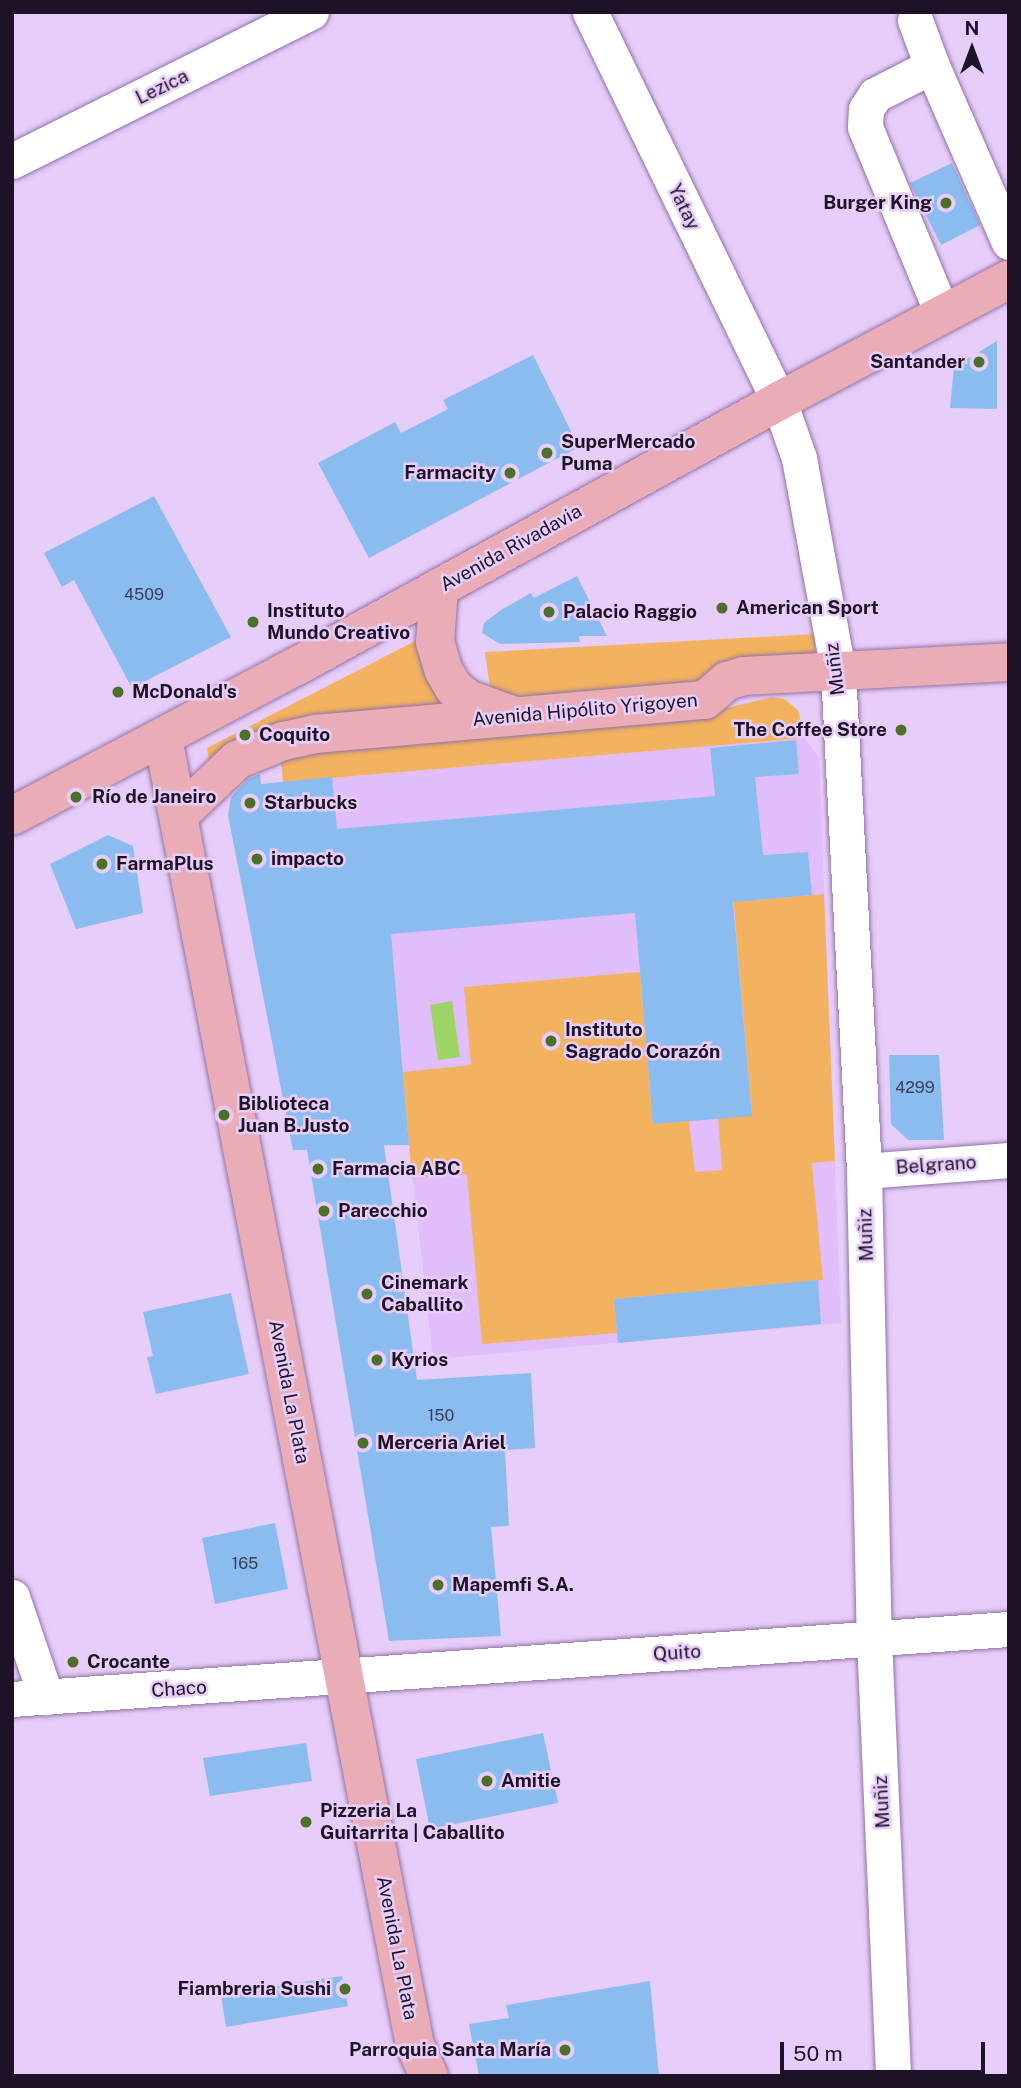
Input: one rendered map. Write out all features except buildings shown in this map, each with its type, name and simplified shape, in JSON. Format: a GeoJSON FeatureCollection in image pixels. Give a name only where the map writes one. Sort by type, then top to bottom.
{"type":"FeatureCollection","features":[{"type":"Feature","properties":{"kind":"main road","name":"Avenida Rivadavia"},"geometry":{"type":"LineString","coordinates":[[12,816],[163,738],[779,401],[1009,279]]}},
{"type":"Feature","properties":{"kind":"main road"},"geometry":{"type":"LineString","coordinates":[[439,588],[435,642],[444,671],[454,688],[468,699],[512,715]]}},
{"type":"Feature","properties":{"kind":"main road","name":"Avenida Hipólito Yrigoyen"},"geometry":{"type":"LineString","coordinates":[[179,815],[237,760],[283,741],[315,734],[705,700],[734,677],[1009,663]]}},
{"type":"Feature","properties":{"kind":"main road","name":"Avenida La Plata"},"geometry":{"type":"LineString","coordinates":[[163,738],[419,2065]]}},
{"type":"Feature","properties":{"kind":"street","name":"Lezica"},"geometry":{"type":"LineString","coordinates":[[12,161],[311,12]]}},
{"type":"Feature","properties":{"kind":"street","name":"Yatay"},"geometry":{"type":"LineString","coordinates":[[590,12],[779,401]]}},
{"type":"Feature","properties":{"kind":"street"},"geometry":{"type":"LineString","coordinates":[[915,20],[932,66],[1009,242]]}},
{"type":"Feature","properties":{"kind":"street"},"geometry":{"type":"LineString","coordinates":[[932,66],[875,95],[866,109],[865,127],[942,313]]}},
{"type":"Feature","properties":{"kind":"street","name":"Muñiz"},"geometry":{"type":"LineString","coordinates":[[779,401],[799,458],[838,671],[864,1171],[874,1638],[893,2076]]}},
{"type":"Feature","properties":{"kind":"street","name":"Belgrano"},"geometry":{"type":"LineString","coordinates":[[864,1171],[1009,1160]]}},
{"type":"Feature","properties":{"kind":"street"},"geometry":{"type":"LineString","coordinates":[[12,1597],[29,1698]]}},
{"type":"Feature","properties":{"kind":"street","name":"Quito"},"geometry":{"type":"LineString","coordinates":[[345,1678],[1009,1629]]}},
{"type":"Feature","properties":{"kind":"street","name":"Chaco"},"geometry":{"type":"LineString","coordinates":[[29,1698],[345,1678]]}},
{"type":"Feature","properties":{"kind":"shaded area"},"geometry":{"type":"Polygon","coordinates":[[[815,634],[815,654],[700,683],[508,698],[490,688],[485,652],[815,634]]]}},
{"type":"Feature","properties":{"kind":"shaded area"},"geometry":{"type":"Polygon","coordinates":[[[415,641],[425,676],[440,700],[452,711],[210,768],[207,748],[415,641]]]}},
{"type":"Feature","properties":{"kind":"shaded area"},"geometry":{"type":"Polygon","coordinates":[[[772,697],[784,699],[798,710],[805,738],[283,782],[280,750],[710,712],[772,697]]]}},
{"type":"Feature","properties":{"kind":"shaded area","name":"Instituto Sagrado Corazón"},"geometry":{"type":"Polygon","coordinates":[[[805,738],[819,758],[841,1323],[433,1359],[409,1145],[293,1150],[252,938],[311,933],[295,781],[805,738]]]}},
{"type":"Feature","properties":{"kind":"shaded area"},"geometry":{"type":"Polygon","coordinates":[[[732,883],[758,900],[824,894],[835,1161],[812,1163],[823,1280],[614,1299],[617,1333],[482,1344],[467,1174],[412,1178],[403,1072],[471,1065],[464,987],[640,972],[653,1123],[689,1121],[695,1172],[722,1170],[718,1118],[752,1115],[732,883]]]}},
{"type":"Feature","properties":{"kind":"shaded area"},"geometry":{"type":"Polygon","coordinates":[[[452,1001],[460,1057],[438,1060],[430,1005],[452,1001]]]}},
{"type":"Feature","properties":{"kind":"place","name":"Burger King"},"geometry":{"type":"Point","coordinates":[946,203]}},
{"type":"Feature","properties":{"kind":"place","name":"Santander"},"geometry":{"type":"Point","coordinates":[979,362]}},
{"type":"Feature","properties":{"kind":"place","name":"SuperMercado Puma"},"geometry":{"type":"Point","coordinates":[547,453]}},
{"type":"Feature","properties":{"kind":"place","name":"Farmacity"},"geometry":{"type":"Point","coordinates":[510,473]}},
{"type":"Feature","properties":{"kind":"place","name":"American Sport"},"geometry":{"type":"Point","coordinates":[722,608]}},
{"type":"Feature","properties":{"kind":"place","name":"Palacio Raggio"},"geometry":{"type":"Point","coordinates":[549,612]}},
{"type":"Feature","properties":{"kind":"place","name":"Instituto Mundo Creativo"},"geometry":{"type":"Point","coordinates":[253,622]}},
{"type":"Feature","properties":{"kind":"place","name":"McDonald's"},"geometry":{"type":"Point","coordinates":[118,692]}},
{"type":"Feature","properties":{"kind":"place","name":"The Coffee Store"},"geometry":{"type":"Point","coordinates":[901,730]}},
{"type":"Feature","properties":{"kind":"place","name":"Coquito"},"geometry":{"type":"Point","coordinates":[245,735]}},
{"type":"Feature","properties":{"kind":"place","name":"Río de Janeiro"},"geometry":{"type":"Point","coordinates":[76,797]}},
{"type":"Feature","properties":{"kind":"place","name":"Starbucks"},"geometry":{"type":"Point","coordinates":[250,803]}},
{"type":"Feature","properties":{"kind":"place","name":"impacto"},"geometry":{"type":"Point","coordinates":[257,859]}},
{"type":"Feature","properties":{"kind":"place","name":"FarmaPlus"},"geometry":{"type":"Point","coordinates":[102,864]}},
{"type":"Feature","properties":{"kind":"place","name":"Instituto Sagrado Corazón"},"geometry":{"type":"Point","coordinates":[551,1041]}},
{"type":"Feature","properties":{"kind":"place","name":"Biblioteca Juan B.Justo"},"geometry":{"type":"Point","coordinates":[224,1115]}},
{"type":"Feature","properties":{"kind":"place","name":"Farmacia ABC"},"geometry":{"type":"Point","coordinates":[318,1169]}},
{"type":"Feature","properties":{"kind":"place","name":"Parecchio"},"geometry":{"type":"Point","coordinates":[324,1211]}},
{"type":"Feature","properties":{"kind":"place","name":"Cinemark Caballito"},"geometry":{"type":"Point","coordinates":[367,1294]}},
{"type":"Feature","properties":{"kind":"place","name":"Kyrios"},"geometry":{"type":"Point","coordinates":[377,1360]}},
{"type":"Feature","properties":{"kind":"place","name":"Merceria Ariel"},"geometry":{"type":"Point","coordinates":[363,1443]}},
{"type":"Feature","properties":{"kind":"place","name":"Mapemfi S.A."},"geometry":{"type":"Point","coordinates":[438,1585]}},
{"type":"Feature","properties":{"kind":"place","name":"Crocante"},"geometry":{"type":"Point","coordinates":[73,1662]}},
{"type":"Feature","properties":{"kind":"place","name":"Amitie"},"geometry":{"type":"Point","coordinates":[487,1781]}},
{"type":"Feature","properties":{"kind":"place","name":"Pizzeria La Guitarrita | Caballito"},"geometry":{"type":"Point","coordinates":[306,1822]}},
{"type":"Feature","properties":{"kind":"place","name":"Fiambreria Sushi"},"geometry":{"type":"Point","coordinates":[345,1989]}},
{"type":"Feature","properties":{"kind":"place","name":"Parroquia Santa María"},"geometry":{"type":"Point","coordinates":[565,2050]}}]}
